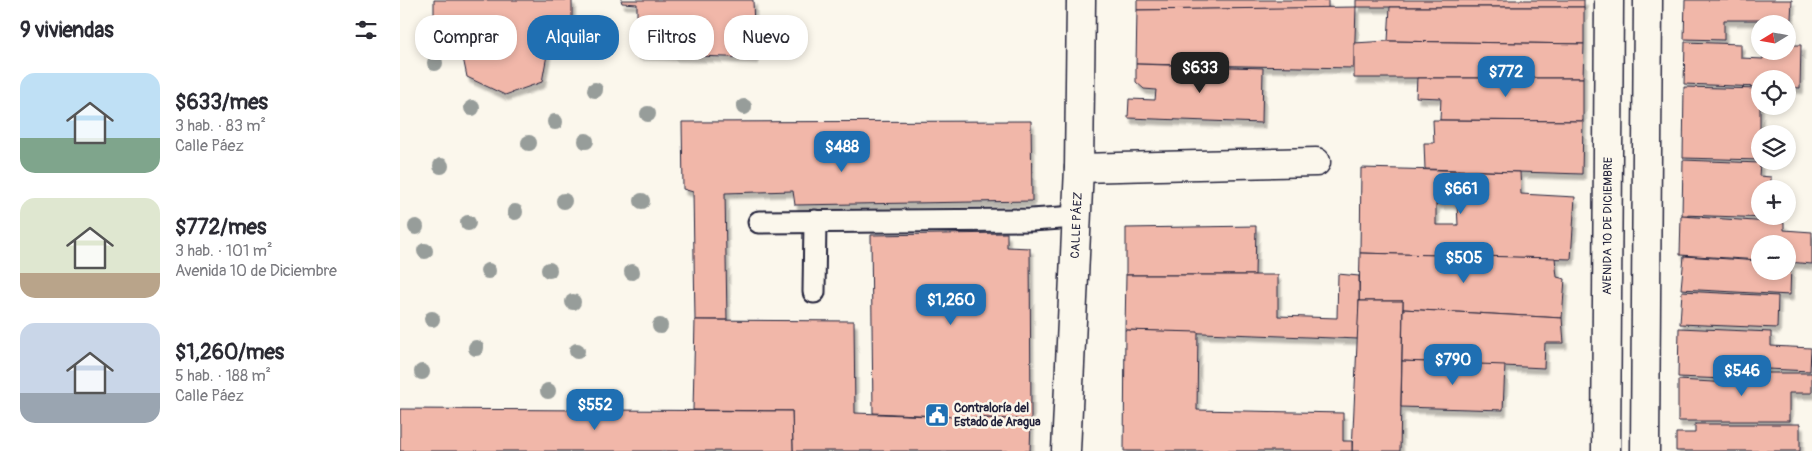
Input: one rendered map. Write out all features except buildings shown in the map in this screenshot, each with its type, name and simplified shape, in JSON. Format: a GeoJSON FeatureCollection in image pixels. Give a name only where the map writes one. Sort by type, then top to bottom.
{"type":"FeatureCollection","features":[{"type":"Feature","properties":{"kind":"street","name":"CALLE PÁEZ"},"geometry":{"type":"LineString","coordinates":[[1066,451],[1078,168],[1081,0]]}},
{"type":"Feature","properties":{"kind":"street","name":"AVENIDA 10 DE DICIEMBRE"},"geometry":{"type":"LineString","coordinates":[[1606,451],[1609,0]]}},
{"type":"Feature","properties":{"kind":"street"},"geometry":{"type":"LineString","coordinates":[[1645,451],[1648,0]]}},
{"type":"Feature","properties":{"kind":"street"},"geometry":{"type":"LineString","coordinates":[[1078,168],[1316,162]]}},
{"type":"Feature","properties":{"kind":"lane"},"geometry":{"type":"LineString","coordinates":[[760,222],[815,220],[1031,220],[1076,217]]}},
{"type":"Feature","properties":{"kind":"lane"},"geometry":{"type":"LineString","coordinates":[[814,292],[815,220]]}},
{"type":"Feature","properties":{"kind":"place","name":"Contraloría del Estado de Aragua"},"geometry":{"type":"Point","coordinates":[937,415]}}]}
